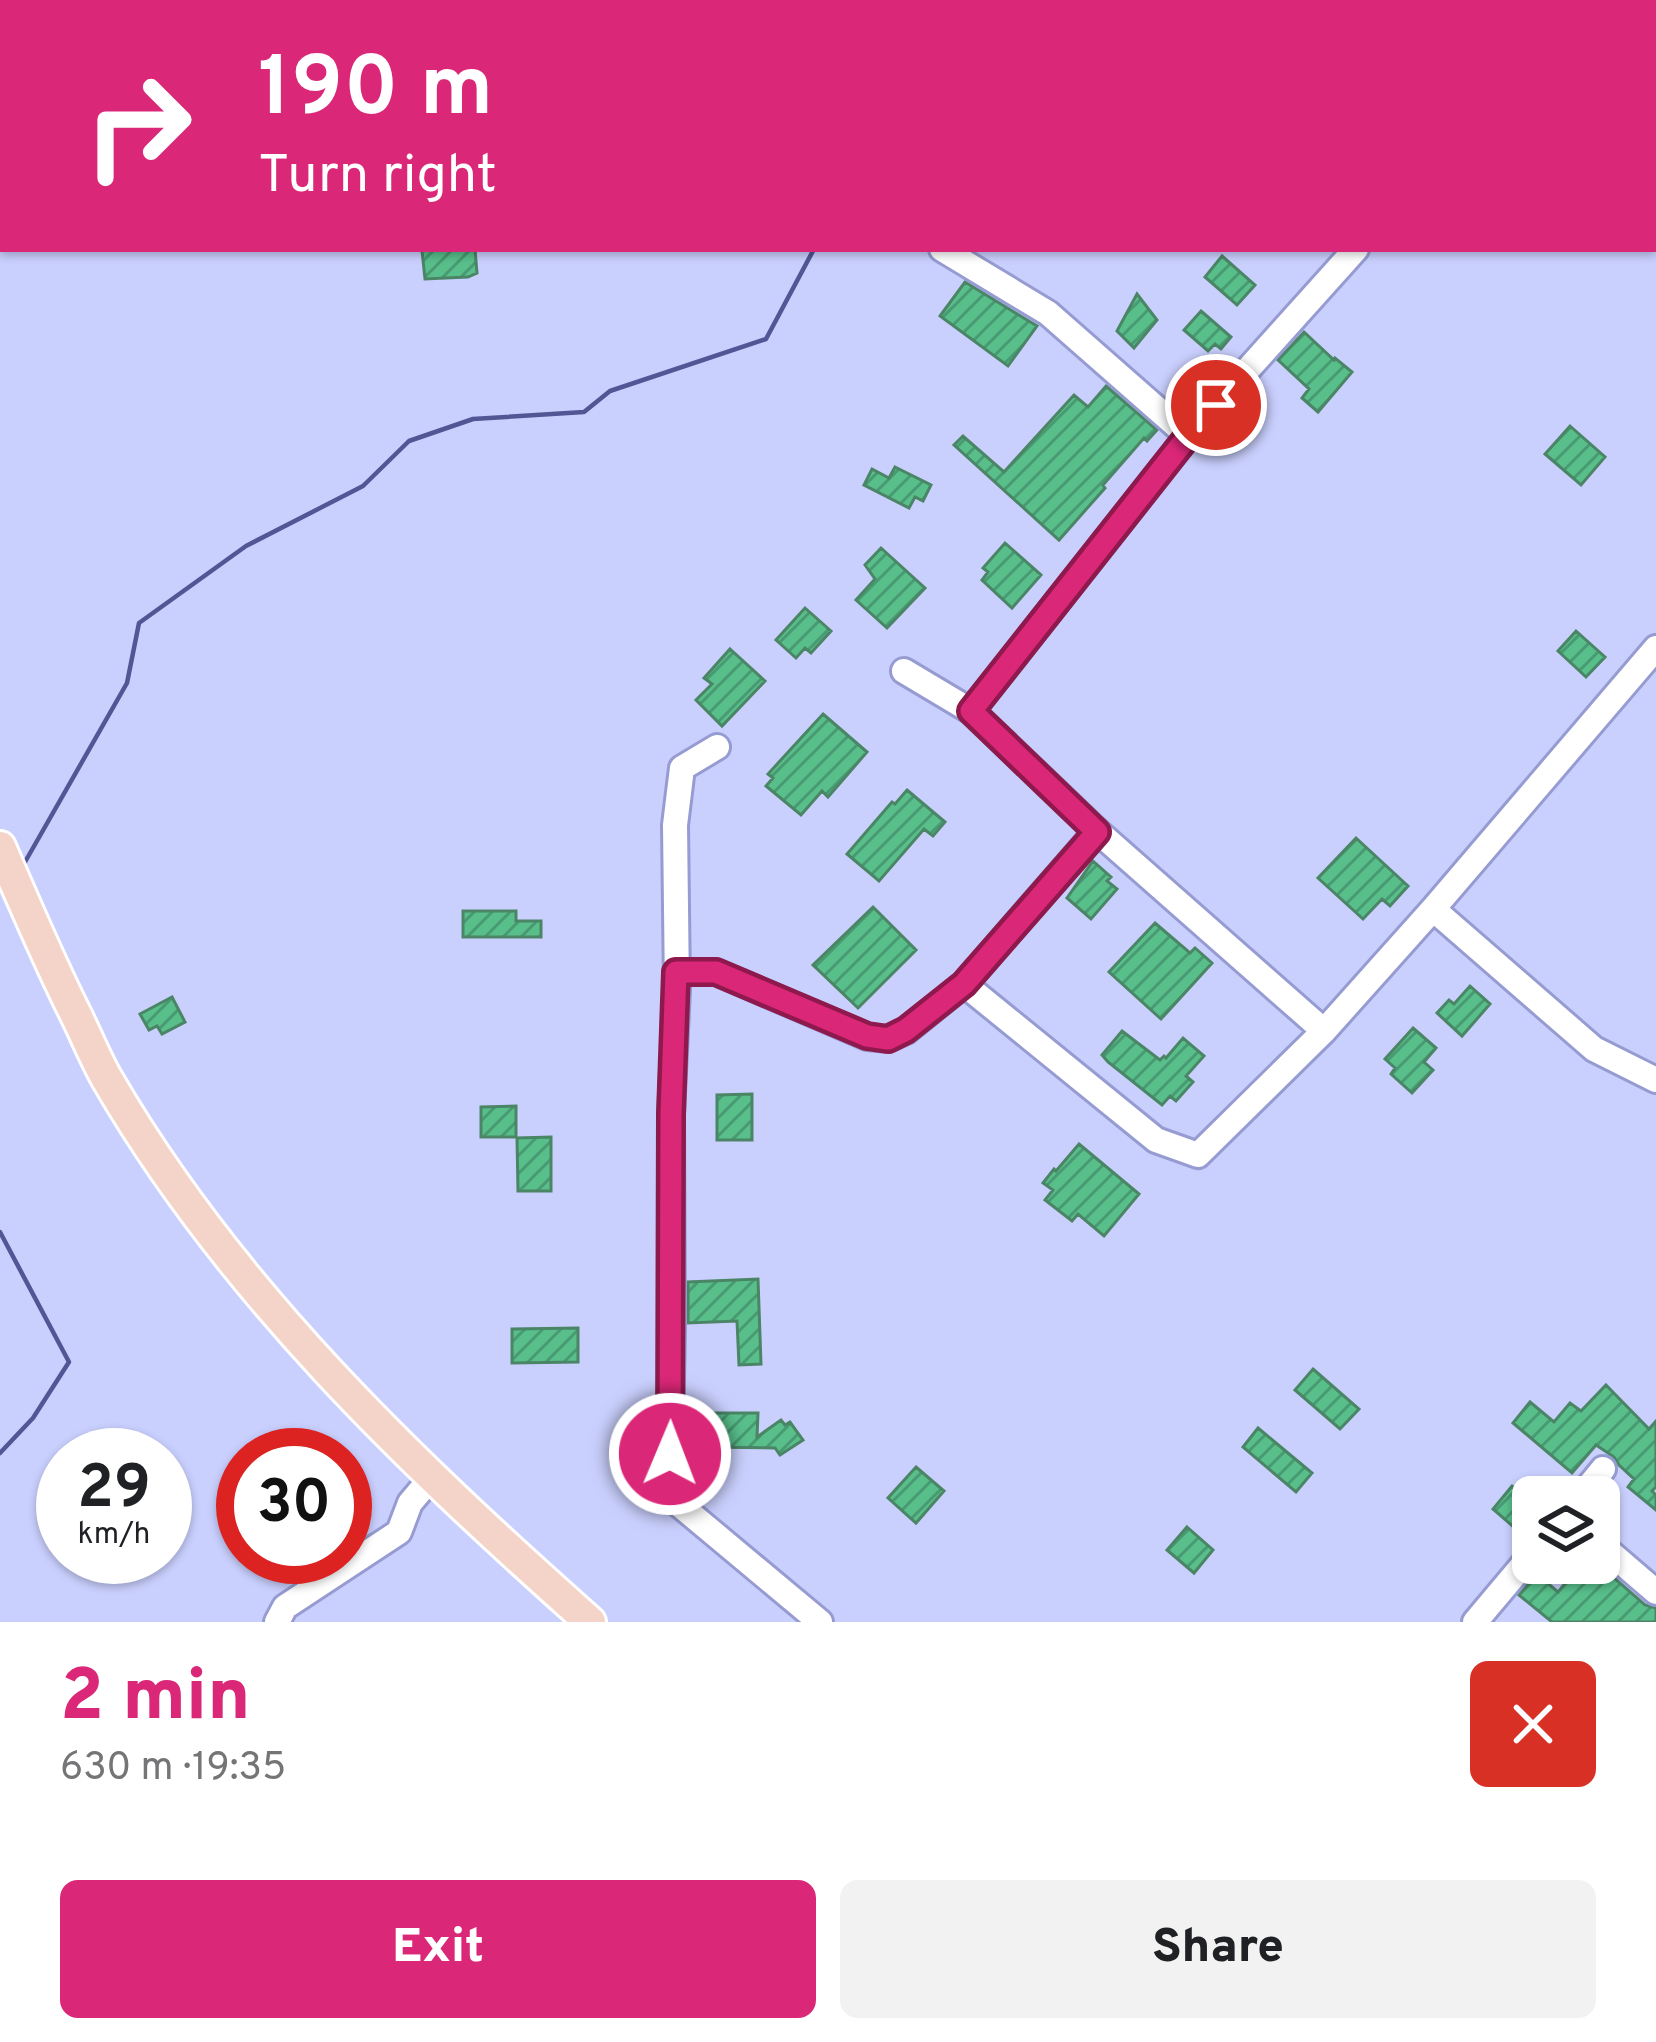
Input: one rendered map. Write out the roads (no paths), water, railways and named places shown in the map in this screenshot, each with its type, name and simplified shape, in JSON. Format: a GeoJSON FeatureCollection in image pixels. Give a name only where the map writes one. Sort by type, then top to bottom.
{"type":"FeatureCollection","features":[{"type":"Feature","properties":{"kind":"main road"},"geometry":{"type":"LineString","coordinates":[[0,847],[40,943],[106,1078],[197,1218],[293,1335],[432,1477],[590,1622]]}},
{"type":"Feature","properties":{"kind":"street"},"geometry":{"type":"LineString","coordinates":[[948,252],[1048,313],[1188,436]]}},
{"type":"Feature","properties":{"kind":"street"},"geometry":{"type":"LineString","coordinates":[[971,711],[1188,436],[1353,252]]}},
{"type":"Feature","properties":{"kind":"street"},"geometry":{"type":"LineString","coordinates":[[964,984],[1156,1140],[1198,1155],[1324,1031],[1656,648]]}},
{"type":"Feature","properties":{"kind":"street"},"geometry":{"type":"LineString","coordinates":[[904,671],[971,711],[1097,832],[1324,1031]]}},
{"type":"Feature","properties":{"kind":"street"},"geometry":{"type":"LineString","coordinates":[[717,748],[682,768],[675,825],[669,1496],[820,1622]]}},
{"type":"Feature","properties":{"kind":"street"},"geometry":{"type":"LineString","coordinates":[[676,972],[716,972],[867,1036],[888,1039],[964,984],[1097,832]]}},
{"type":"Feature","properties":{"kind":"street"},"geometry":{"type":"LineString","coordinates":[[1433,909],[1594,1049],[1656,1080]]}},
{"type":"Feature","properties":{"kind":"street"},"geometry":{"type":"LineString","coordinates":[[1597,1476],[1603,1469]]}},
{"type":"Feature","properties":{"kind":"street"},"geometry":{"type":"LineString","coordinates":[[277,1622],[285,1607],[399,1532],[410,1503],[432,1477]]}},
{"type":"Feature","properties":{"kind":"street"},"geometry":{"type":"LineString","coordinates":[[1620,1561],[1656,1592]]}},
{"type":"Feature","properties":{"kind":"street"},"geometry":{"type":"LineString","coordinates":[[1475,1622],[1512,1578]]}},
{"type":"Feature","properties":{"kind":"waterway"},"geometry":{"type":"LineString","coordinates":[[21,869],[127,683],[139,623],[246,546],[363,486],[409,441],[473,419],[584,412],[610,391],[766,339],[812,252]]}},
{"type":"Feature","properties":{"kind":"waterway"},"geometry":{"type":"LineString","coordinates":[[0,1232],[69,1362],[33,1418],[0,1453]]}}]}
